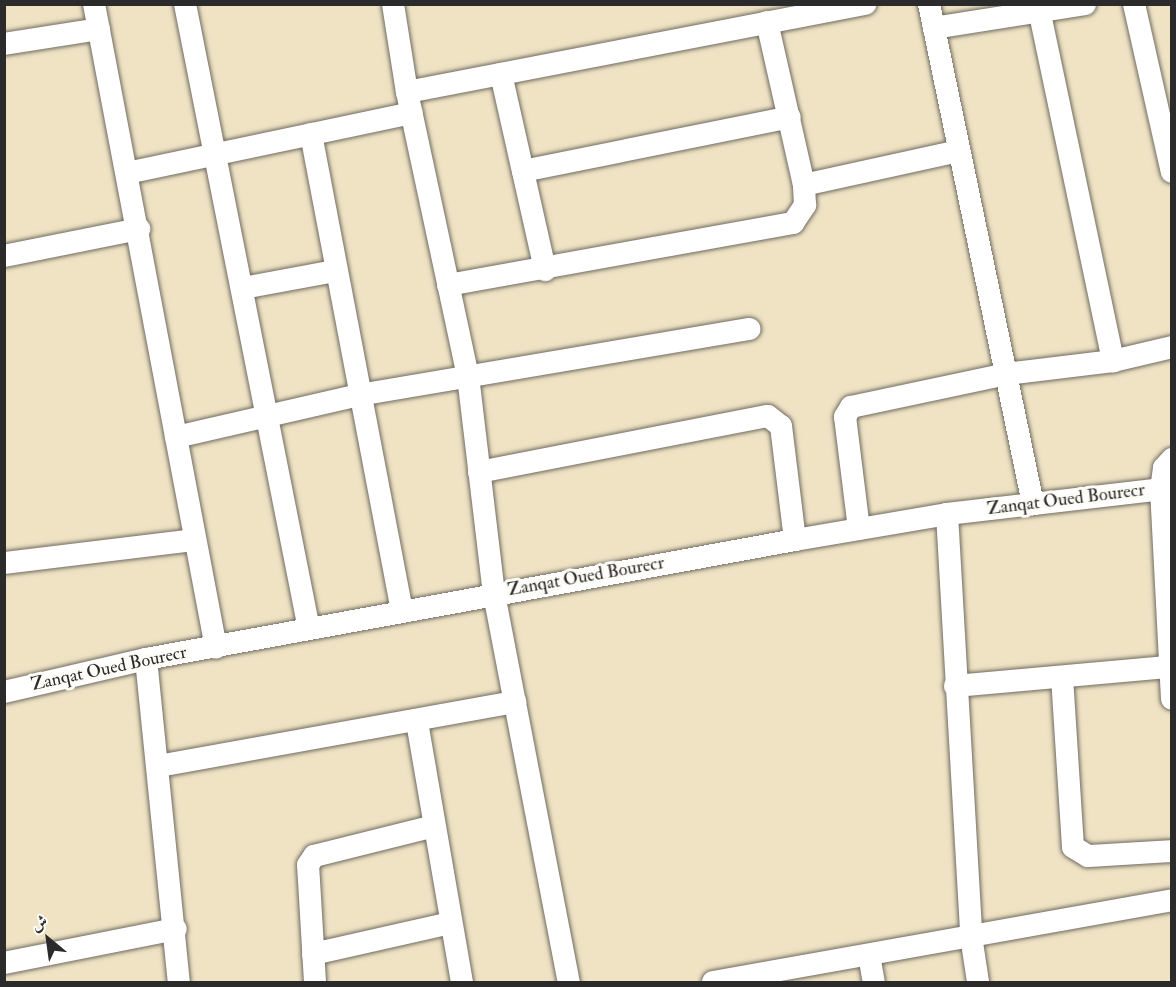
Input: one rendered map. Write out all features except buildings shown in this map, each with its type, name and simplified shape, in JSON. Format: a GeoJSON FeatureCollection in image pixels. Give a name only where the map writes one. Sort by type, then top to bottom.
{"type":"FeatureCollection","features":[{"type":"Feature","properties":{"kind":"street"},"geometry":{"type":"LineString","coordinates":[[94,4],[139,229],[216,648]]}},
{"type":"Feature","properties":{"kind":"street"},"geometry":{"type":"LineString","coordinates":[[185,4],[309,629]]}},
{"type":"Feature","properties":{"kind":"street"},"geometry":{"type":"LineString","coordinates":[[393,4],[409,102],[468,375],[494,594],[569,982]]}},
{"type":"Feature","properties":{"kind":"street"},"geometry":{"type":"LineString","coordinates":[[127,173],[216,152],[311,134],[501,74],[866,4]]}},
{"type":"Feature","properties":{"kind":"street"},"geometry":{"type":"LineString","coordinates":[[929,4],[1032,504]]}},
{"type":"Feature","properties":{"kind":"street"},"geometry":{"type":"LineString","coordinates":[[934,28],[1040,14],[1085,4]]}},
{"type":"Feature","properties":{"kind":"street"},"geometry":{"type":"LineString","coordinates":[[1134,4],[1172,172]]}},
{"type":"Feature","properties":{"kind":"street"},"geometry":{"type":"LineString","coordinates":[[1040,14],[1113,360]]}},
{"type":"Feature","properties":{"kind":"street"},"geometry":{"type":"LineString","coordinates":[[448,285],[545,270],[793,223],[805,205],[804,185],[767,22]]}},
{"type":"Feature","properties":{"kind":"street"},"geometry":{"type":"LineString","coordinates":[[4,44],[99,29]]}},
{"type":"Feature","properties":{"kind":"street"},"geometry":{"type":"LineString","coordinates":[[501,74],[545,270]]}},
{"type":"Feature","properties":{"kind":"street"},"geometry":{"type":"LineString","coordinates":[[523,171],[790,117]]}},
{"type":"Feature","properties":{"kind":"street"},"geometry":{"type":"LineString","coordinates":[[311,134],[335,271],[402,611]]}},
{"type":"Feature","properties":{"kind":"street"},"geometry":{"type":"LineString","coordinates":[[804,185],[959,151]]}},
{"type":"Feature","properties":{"kind":"street"},"geometry":{"type":"LineString","coordinates":[[4,256],[139,229]]}},
{"type":"Feature","properties":{"kind":"street"},"geometry":{"type":"LineString","coordinates":[[243,288],[335,271]]}},
{"type":"Feature","properties":{"kind":"street"},"geometry":{"type":"LineString","coordinates":[[176,437],[360,395],[749,329]]}},
{"type":"Feature","properties":{"kind":"street"},"geometry":{"type":"LineString","coordinates":[[859,529],[845,417],[851,407],[1006,374],[1113,360],[1172,347]]}},
{"type":"Feature","properties":{"kind":"street"},"geometry":{"type":"LineString","coordinates":[[479,472],[768,416],[781,426],[795,540]]}},
{"type":"Feature","properties":{"kind":"street"},"geometry":{"type":"LineString","coordinates":[[1172,459],[1164,468],[1172,699]]}},
{"type":"Feature","properties":{"kind":"street","name":"Zanqat Oued Bourecr"},"geometry":{"type":"LineString","coordinates":[[4,692],[146,659],[216,648],[402,611],[795,540],[947,514],[1166,488]]}},
{"type":"Feature","properties":{"kind":"street"},"geometry":{"type":"LineString","coordinates":[[947,514],[971,936],[978,982]]}},
{"type":"Feature","properties":{"kind":"street"},"geometry":{"type":"LineString","coordinates":[[4,563],[195,540]]}},
{"type":"Feature","properties":{"kind":"street"},"geometry":{"type":"LineString","coordinates":[[146,659],[176,929],[179,982]]}},
{"type":"Feature","properties":{"kind":"street"},"geometry":{"type":"LineString","coordinates":[[955,686],[1170,667]]}},
{"type":"Feature","properties":{"kind":"street"},"geometry":{"type":"LineString","coordinates":[[1062,677],[1073,847],[1088,856],[1172,851]]}},
{"type":"Feature","properties":{"kind":"street"},"geometry":{"type":"LineString","coordinates":[[159,766],[417,722],[514,702]]}},
{"type":"Feature","properties":{"kind":"street"},"geometry":{"type":"LineString","coordinates":[[417,722],[462,982]]}},
{"type":"Feature","properties":{"kind":"street"},"geometry":{"type":"LineString","coordinates":[[315,982],[308,865],[314,856],[434,826]]}},
{"type":"Feature","properties":{"kind":"street"},"geometry":{"type":"LineString","coordinates":[[713,982],[1172,900]]}},
{"type":"Feature","properties":{"kind":"street"},"geometry":{"type":"LineString","coordinates":[[313,954],[450,923]]}},
{"type":"Feature","properties":{"kind":"street"},"geometry":{"type":"LineString","coordinates":[[4,963],[176,929]]}},
{"type":"Feature","properties":{"kind":"street"},"geometry":{"type":"LineString","coordinates":[[869,955],[874,982]]}}]}
